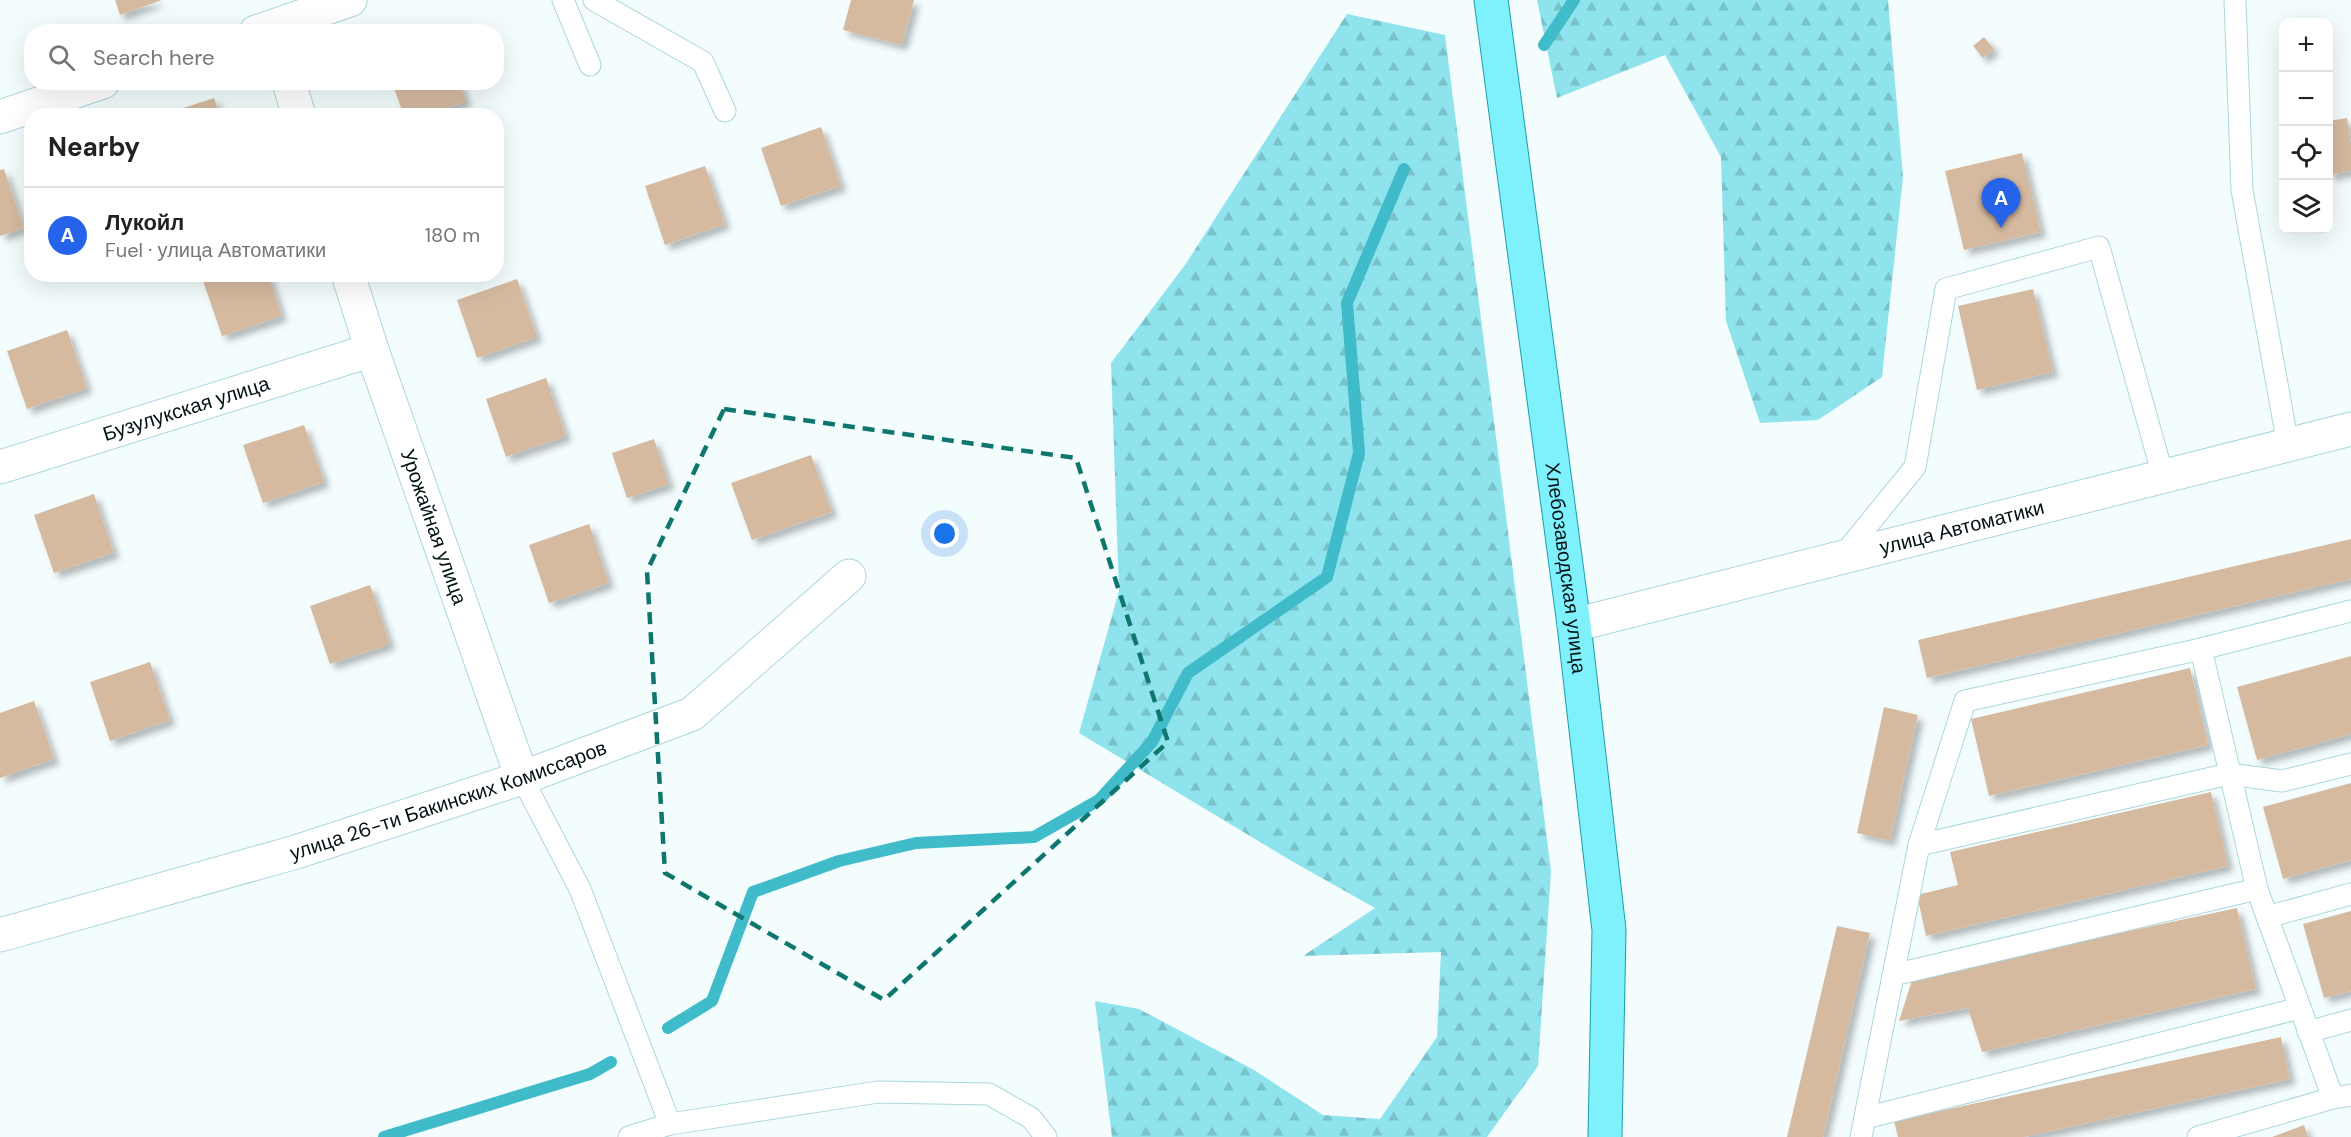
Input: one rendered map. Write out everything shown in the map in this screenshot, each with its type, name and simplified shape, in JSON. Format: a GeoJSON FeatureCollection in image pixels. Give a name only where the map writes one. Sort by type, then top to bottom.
{"type":"FeatureCollection","features":[{"type":"Feature","properties":{"kind":"main road","name":"Хлебозаводская улица"},"geometry":{"type":"LineString","coordinates":[[1491,0],[1574,625],[1609,930],[1605,1137]]}},
{"type":"Feature","properties":{"kind":"street"},"geometry":{"type":"LineString","coordinates":[[266,22],[350,0]]}},
{"type":"Feature","properties":{"kind":"street"},"geometry":{"type":"LineString","coordinates":[[26,108],[79,90]]}},
{"type":"Feature","properties":{"kind":"street"},"geometry":{"type":"LineString","coordinates":[[291,90],[297,108]]}},
{"type":"Feature","properties":{"kind":"street"},"geometry":{"type":"LineString","coordinates":[[0,117],[24,109]]}},
{"type":"Feature","properties":{"kind":"street","name":"Урожайная улица"},"geometry":{"type":"LineString","coordinates":[[351,282],[372,350],[522,778]]}},
{"type":"Feature","properties":{"kind":"street","name":"Бузулукская улица"},"geometry":{"type":"LineString","coordinates":[[0,467],[372,350]]}},
{"type":"Feature","properties":{"kind":"street","name":"улица Автоматики"},"geometry":{"type":"LineString","coordinates":[[1574,625],[2351,429]]}},
{"type":"Feature","properties":{"kind":"street","name":"улица 26-ти Бакинских Комиссаров"},"geometry":{"type":"LineString","coordinates":[[0,935],[296,852],[522,778],[692,714],[849,576]]}},
{"type":"Feature","properties":{"kind":"lane"},"geometry":{"type":"LineString","coordinates":[[563,0],[590,65]]}},
{"type":"Feature","properties":{"kind":"lane"},"geometry":{"type":"LineString","coordinates":[[594,0],[703,62],[725,111]]}},
{"type":"Feature","properties":{"kind":"lane"},"geometry":{"type":"LineString","coordinates":[[2235,0],[2241,190],[2288,445]]}},
{"type":"Feature","properties":{"kind":"lane"},"geometry":{"type":"LineString","coordinates":[[1840,558],[1915,466],[1946,289],[2099,247],[2163,476]]}},
{"type":"Feature","properties":{"kind":"lane"},"geometry":{"type":"LineString","coordinates":[[2300,1008],[1863,1127],[1919,845],[1965,701],[2200,649],[2351,611]]}},
{"type":"Feature","properties":{"kind":"lane"},"geometry":{"type":"LineString","coordinates":[[2198,1137],[2342,1097],[2308,1032],[2266,917],[2200,649]]}},
{"type":"Feature","properties":{"kind":"lane"},"geometry":{"type":"LineString","coordinates":[[1919,845],[2229,774],[2283,781],[2351,764]]}},
{"type":"Feature","properties":{"kind":"lane"},"geometry":{"type":"LineString","coordinates":[[522,778],[580,889],[670,1124]]}},
{"type":"Feature","properties":{"kind":"lane"},"geometry":{"type":"LineString","coordinates":[[1893,975],[2258,889]]}},
{"type":"Feature","properties":{"kind":"lane"},"geometry":{"type":"LineString","coordinates":[[2266,917],[2351,894]]}},
{"type":"Feature","properties":{"kind":"lane"},"geometry":{"type":"LineString","coordinates":[[2308,1032],[2351,1020]]}},
{"type":"Feature","properties":{"kind":"lane"},"geometry":{"type":"LineString","coordinates":[[629,1137],[670,1124],[878,1092],[989,1094],[1031,1118],[1046,1137]]}},
{"type":"Feature","properties":{"kind":"highlighted area"},"geometry":{"type":"Polygon","coordinates":[[[724,409],[1076,458],[1168,742],[884,1000],[665,873],[647,571],[724,409]]]}},
{"type":"Feature","properties":{"kind":"green space"},"geometry":{"type":"Polygon","coordinates":[[[1537,0],[1888,0],[1903,177],[1882,377],[1818,420],[1760,423],[1726,321],[1721,157],[1665,55],[1557,98],[1537,0]]]}},
{"type":"Feature","properties":{"kind":"green space"},"geometry":{"type":"Polygon","coordinates":[[[1347,14],[1445,35],[1551,871],[1538,1066],[1487,1137],[1112,1137],[1095,1001],[1139,1009],[1254,1070],[1323,1115],[1380,1119],[1437,1037],[1441,952],[1303,956],[1375,908],[1295,863],[1079,733],[1119,591],[1111,363],[1185,265],[1347,14]]]}},
{"type":"Feature","properties":{"kind":"building"},"geometry":{"type":"Polygon","coordinates":[[[115,0],[162,0],[120,15],[115,0]]]}},
{"type":"Feature","properties":{"kind":"building"},"geometry":{"type":"Polygon","coordinates":[[[851,0],[914,0],[902,45],[843,30],[851,0]]]}},
{"type":"Feature","properties":{"kind":"building"},"geometry":{"type":"Polygon","coordinates":[[[1984,37],[1994,49],[1983,58],[1973,46],[1984,37]]]}},
{"type":"Feature","properties":{"kind":"building"},"geometry":{"type":"Polygon","coordinates":[[[395,90],[462,90],[466,101],[447,108],[401,108],[395,90]]]}},
{"type":"Feature","properties":{"kind":"building"},"geometry":{"type":"Polygon","coordinates":[[[214,98],[217,108],[183,108],[214,98]]]}},
{"type":"Feature","properties":{"kind":"building"},"geometry":{"type":"Polygon","coordinates":[[[2347,118],[2351,144],[2351,171],[2333,174],[2333,126],[2333,120],[2347,118]]]}},
{"type":"Feature","properties":{"kind":"building"},"geometry":{"type":"Polygon","coordinates":[[[821,127],[841,186],[781,206],[761,148],[821,127]]]}},
{"type":"Feature","properties":{"kind":"building"},"geometry":{"type":"Polygon","coordinates":[[[2022,153],[2041,232],[1964,250],[1945,171],[2022,153]]]}},
{"type":"Feature","properties":{"kind":"building"},"geometry":{"type":"Polygon","coordinates":[[[705,166],[725,224],[665,245],[645,186],[705,166]]]}},
{"type":"Feature","properties":{"kind":"building"},"geometry":{"type":"Polygon","coordinates":[[[4,169],[24,228],[0,236],[0,170],[4,169]]]}},
{"type":"Feature","properties":{"kind":"building"},"geometry":{"type":"Polygon","coordinates":[[[517,279],[537,337],[477,358],[457,300],[517,279]]]}},
{"type":"Feature","properties":{"kind":"building"},"geometry":{"type":"Polygon","coordinates":[[[203,282],[271,282],[282,316],[222,336],[203,282]]]}},
{"type":"Feature","properties":{"kind":"building"},"geometry":{"type":"Polygon","coordinates":[[[2033,289],[2053,372],[1977,390],[1958,306],[2033,289]]]}},
{"type":"Feature","properties":{"kind":"building"},"geometry":{"type":"Polygon","coordinates":[[[67,330],[87,388],[27,409],[7,351],[67,330]]]}},
{"type":"Feature","properties":{"kind":"building"},"geometry":{"type":"Polygon","coordinates":[[[546,378],[566,436],[506,457],[486,399],[546,378]]]}},
{"type":"Feature","properties":{"kind":"building"},"geometry":{"type":"Polygon","coordinates":[[[304,425],[324,482],[263,503],[243,445],[304,425]]]}},
{"type":"Feature","properties":{"kind":"building"},"geometry":{"type":"Polygon","coordinates":[[[654,439],[669,484],[627,498],[612,453],[654,439]]]}},
{"type":"Feature","properties":{"kind":"building"},"geometry":{"type":"Polygon","coordinates":[[[811,455],[832,512],[752,540],[731,483],[811,455]]]}},
{"type":"Feature","properties":{"kind":"building"},"geometry":{"type":"Polygon","coordinates":[[[94,494],[114,553],[54,573],[34,515],[94,494]]]}},
{"type":"Feature","properties":{"kind":"building"},"geometry":{"type":"Polygon","coordinates":[[[589,524],[609,583],[549,603],[529,545],[589,524]]]}},
{"type":"Feature","properties":{"kind":"building"},"geometry":{"type":"Polygon","coordinates":[[[2351,539],[2351,579],[1927,678],[1918,640],[2351,539]]]}},
{"type":"Feature","properties":{"kind":"building"},"geometry":{"type":"Polygon","coordinates":[[[370,585],[390,644],[330,664],[310,606],[370,585]]]}},
{"type":"Feature","properties":{"kind":"building"},"geometry":{"type":"Polygon","coordinates":[[[2351,656],[2351,734],[2257,760],[2237,687],[2351,656]]]}},
{"type":"Feature","properties":{"kind":"building"},"geometry":{"type":"Polygon","coordinates":[[[150,662],[170,720],[110,741],[90,682],[150,662]]]}},
{"type":"Feature","properties":{"kind":"building"},"geometry":{"type":"Polygon","coordinates":[[[2190,668],[2208,745],[1989,796],[1971,719],[2190,668]]]}},
{"type":"Feature","properties":{"kind":"building"},"geometry":{"type":"Polygon","coordinates":[[[34,701],[54,759],[0,778],[0,713],[34,701]]]}},
{"type":"Feature","properties":{"kind":"building"},"geometry":{"type":"Polygon","coordinates":[[[1884,707],[1918,715],[1890,841],[1857,833],[1884,707]]]}},
{"type":"Feature","properties":{"kind":"building"},"geometry":{"type":"Polygon","coordinates":[[[2351,783],[2351,860],[2283,879],[2263,807],[2351,783]]]}},
{"type":"Feature","properties":{"kind":"building"},"geometry":{"type":"Polygon","coordinates":[[[2211,792],[2228,866],[1926,936],[1917,895],[1958,885],[1950,852],[2211,792]]]}},
{"type":"Feature","properties":{"kind":"building"},"geometry":{"type":"Polygon","coordinates":[[[2237,908],[2256,989],[1982,1052],[1968,1008],[1899,1021],[1913,977],[2237,908]]]}},
{"type":"Feature","properties":{"kind":"building"},"geometry":{"type":"Polygon","coordinates":[[[2351,911],[2351,991],[2324,998],[2303,924],[2351,911]]]}},
{"type":"Feature","properties":{"kind":"building"},"geometry":{"type":"Polygon","coordinates":[[[1837,926],[1870,933],[1823,1137],[1787,1137],[1837,926]]]}},
{"type":"Feature","properties":{"kind":"building"},"geometry":{"type":"Polygon","coordinates":[[[2281,1037],[2290,1079],[2024,1137],[1898,1137],[1894,1121],[2281,1037]]]}},
{"type":"Feature","properties":{"kind":"building"},"geometry":{"type":"Polygon","coordinates":[[[2304,1125],[2308,1137],[2272,1137],[2304,1125]]]}},
{"type":"Feature","properties":{"kind":"waterway"},"geometry":{"type":"LineString","coordinates":[[1544,45],[1574,0]]}},
{"type":"Feature","properties":{"kind":"waterway"},"geometry":{"type":"LineString","coordinates":[[668,1028],[712,1001],[753,892],[839,861],[916,843],[1034,837],[1099,800],[1152,742],[1188,673],[1327,577],[1359,453],[1347,303],[1404,169]]}},
{"type":"Feature","properties":{"kind":"waterway"},"geometry":{"type":"LineString","coordinates":[[384,1137],[590,1074],[611,1062]]}},
{"type":"Feature","properties":{"kind":"place","name":"Лукойл"},"geometry":{"type":"Point","coordinates":[2001,228]}}]}
